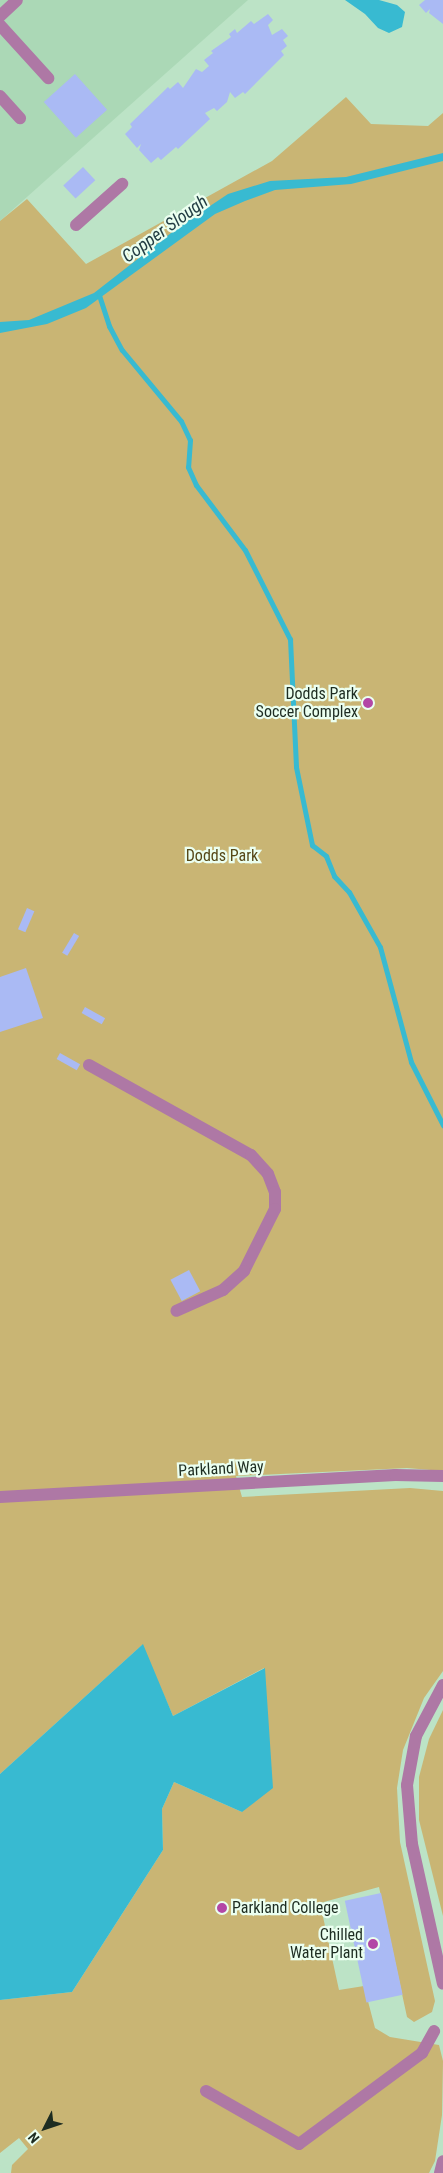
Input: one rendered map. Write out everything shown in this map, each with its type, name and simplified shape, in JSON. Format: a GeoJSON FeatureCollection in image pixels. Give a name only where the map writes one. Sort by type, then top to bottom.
{"type":"FeatureCollection","features":[{"type":"Feature","properties":{"kind":"street"},"geometry":{"type":"LineString","coordinates":[[0,16],[17,0]]}},
{"type":"Feature","properties":{"kind":"street"},"geometry":{"type":"LineString","coordinates":[[0,25],[48,78]]}},
{"type":"Feature","properties":{"kind":"street"},"geometry":{"type":"LineString","coordinates":[[0,96],[20,118]]}},
{"type":"Feature","properties":{"kind":"street"},"geometry":{"type":"LineString","coordinates":[[76,225],[122,184]]}},
{"type":"Feature","properties":{"kind":"street"},"geometry":{"type":"LineString","coordinates":[[89,1065],[251,1155],[268,1174],[275,1192],[275,1209],[244,1272],[223,1290],[176,1311]]}},
{"type":"Feature","properties":{"kind":"street","name":"Parkland Way"},"geometry":{"type":"LineString","coordinates":[[0,1498],[395,1475],[443,1476]]}},
{"type":"Feature","properties":{"kind":"street"},"geometry":{"type":"LineString","coordinates":[[443,1685],[416,1736],[407,1785],[412,1844],[441,1968],[443,1984]]}},
{"type":"Feature","properties":{"kind":"street"},"geometry":{"type":"LineString","coordinates":[[206,2091],[299,2144],[422,2053],[434,2030]]}},
{"type":"Feature","properties":{"kind":"street"},"geometry":{"type":"LineString","coordinates":[[440,2173],[443,2161]]}},
{"type":"Feature","properties":{"kind":"shaded area"},"geometry":{"type":"Polygon","coordinates":[[[0,0],[248,0],[0,221],[0,0]]]}},
{"type":"Feature","properties":{"kind":"green space","name":"Dodds Park"},"geometry":{"type":"Polygon","coordinates":[[[346,97],[371,124],[428,126],[443,113],[443,1471],[407,1468],[236,1476],[242,1497],[410,1488],[443,1491],[443,1671],[424,1698],[403,1750],[397,1788],[400,1842],[435,2001],[432,2012],[414,2022],[407,2017],[379,1887],[320,1903],[339,1990],[364,1986],[375,2028],[390,2037],[439,2045],[443,2061],[442,2115],[435,2161],[429,2173],[11,2173],[12,2165],[28,2149],[19,2138],[0,2153],[0,2000],[72,1992],[163,1850],[162,1809],[174,1782],[242,1812],[264,1668],[173,1716],[142,1645],[0,1774],[0,221],[27,199],[86,264],[272,161],[346,97]]]}},
{"type":"Feature","properties":{"kind":"green space"},"geometry":{"type":"Polygon","coordinates":[[[443,1710],[443,1916],[419,1820],[419,1777],[429,1739],[443,1710]]]}},
{"type":"Feature","properties":{"kind":"water"},"geometry":{"type":"Polygon","coordinates":[[[345,0],[379,0],[397,5],[405,12],[402,27],[389,33],[378,28],[365,14],[345,0]]]}},
{"type":"Feature","properties":{"kind":"water"},"geometry":{"type":"Polygon","coordinates":[[[443,153],[443,161],[351,184],[275,190],[245,201],[215,214],[86,308],[47,324],[0,333],[0,322],[29,320],[94,293],[180,226],[228,194],[270,181],[346,177],[443,153]]]}},
{"type":"Feature","properties":{"kind":"water"},"geometry":{"type":"Polygon","coordinates":[[[143,1644],[173,1716],[265,1668],[273,1788],[242,1812],[174,1782],[162,1809],[163,1850],[72,1992],[0,2000],[0,1774],[143,1644]]]}},
{"type":"Feature","properties":{"kind":"building"},"geometry":{"type":"Polygon","coordinates":[[[425,0],[443,0],[443,24],[429,13],[430,9],[426,13],[419,5],[425,0]]]}},
{"type":"Feature","properties":{"kind":"building"},"geometry":{"type":"Polygon","coordinates":[[[268,14],[273,20],[268,25],[272,35],[282,29],[288,36],[283,40],[287,46],[281,51],[284,55],[245,94],[243,92],[235,98],[230,92],[227,102],[217,111],[214,108],[205,113],[210,119],[178,149],[176,147],[161,160],[158,157],[151,163],[139,150],[141,144],[137,148],[125,134],[132,127],[130,124],[168,87],[170,89],[178,82],[183,88],[196,69],[202,72],[209,66],[204,60],[213,53],[211,51],[231,37],[229,34],[235,29],[237,33],[251,21],[254,24],[268,14]]]}},
{"type":"Feature","properties":{"kind":"building"},"geometry":{"type":"Polygon","coordinates":[[[75,74],[107,110],[76,138],[44,102],[75,74]]]}},
{"type":"Feature","properties":{"kind":"building"},"geometry":{"type":"Polygon","coordinates":[[[83,167],[95,180],[76,199],[63,185],[83,167]]]}},
{"type":"Feature","properties":{"kind":"building"},"geometry":{"type":"Polygon","coordinates":[[[27,908],[34,911],[25,932],[18,929],[27,908]]]}},
{"type":"Feature","properties":{"kind":"building"},"geometry":{"type":"Polygon","coordinates":[[[74,933],[79,936],[67,956],[62,953],[74,933]]]}},
{"type":"Feature","properties":{"kind":"building"},"geometry":{"type":"Polygon","coordinates":[[[26,968],[43,1018],[0,1032],[0,977],[26,968]]]}},
{"type":"Feature","properties":{"kind":"building"},"geometry":{"type":"Polygon","coordinates":[[[85,1007],[105,1018],[102,1024],[82,1013],[85,1007]]]}},
{"type":"Feature","properties":{"kind":"building"},"geometry":{"type":"Polygon","coordinates":[[[60,1053],[80,1064],[77,1070],[57,1059],[60,1053]]]}},
{"type":"Feature","properties":{"kind":"building"},"geometry":{"type":"Polygon","coordinates":[[[189,1270],[200,1291],[182,1301],[170,1280],[189,1270]]]}},
{"type":"Feature","properties":{"kind":"building","name":"Chilled Water Plant"},"geometry":{"type":"Polygon","coordinates":[[[381,1893],[403,1995],[366,2002],[345,1901],[381,1893]]]}},
{"type":"Feature","properties":{"kind":"waterway"},"geometry":{"type":"LineString","coordinates":[[99,295],[109,326],[122,350],[181,421],[190,440],[188,467],[196,485],[245,550],[290,639],[296,767],[312,845],[326,856],[334,876],[349,892],[380,947],[411,1062],[443,1125]]}},
{"type":"Feature","properties":{"kind":"place","name":"Dodds Park Soccer Complex"},"geometry":{"type":"Point","coordinates":[368,703]}},
{"type":"Feature","properties":{"kind":"place","name":"Parkland College"},"geometry":{"type":"Point","coordinates":[222,1908]}},
{"type":"Feature","properties":{"kind":"place","name":"Chilled Water Plant"},"geometry":{"type":"Point","coordinates":[373,1944]}},
{"type":"Feature","properties":{"kind":"water label","name":"Copper Slough"},"geometry":{"type":"Point","coordinates":[165,229]}}]}
